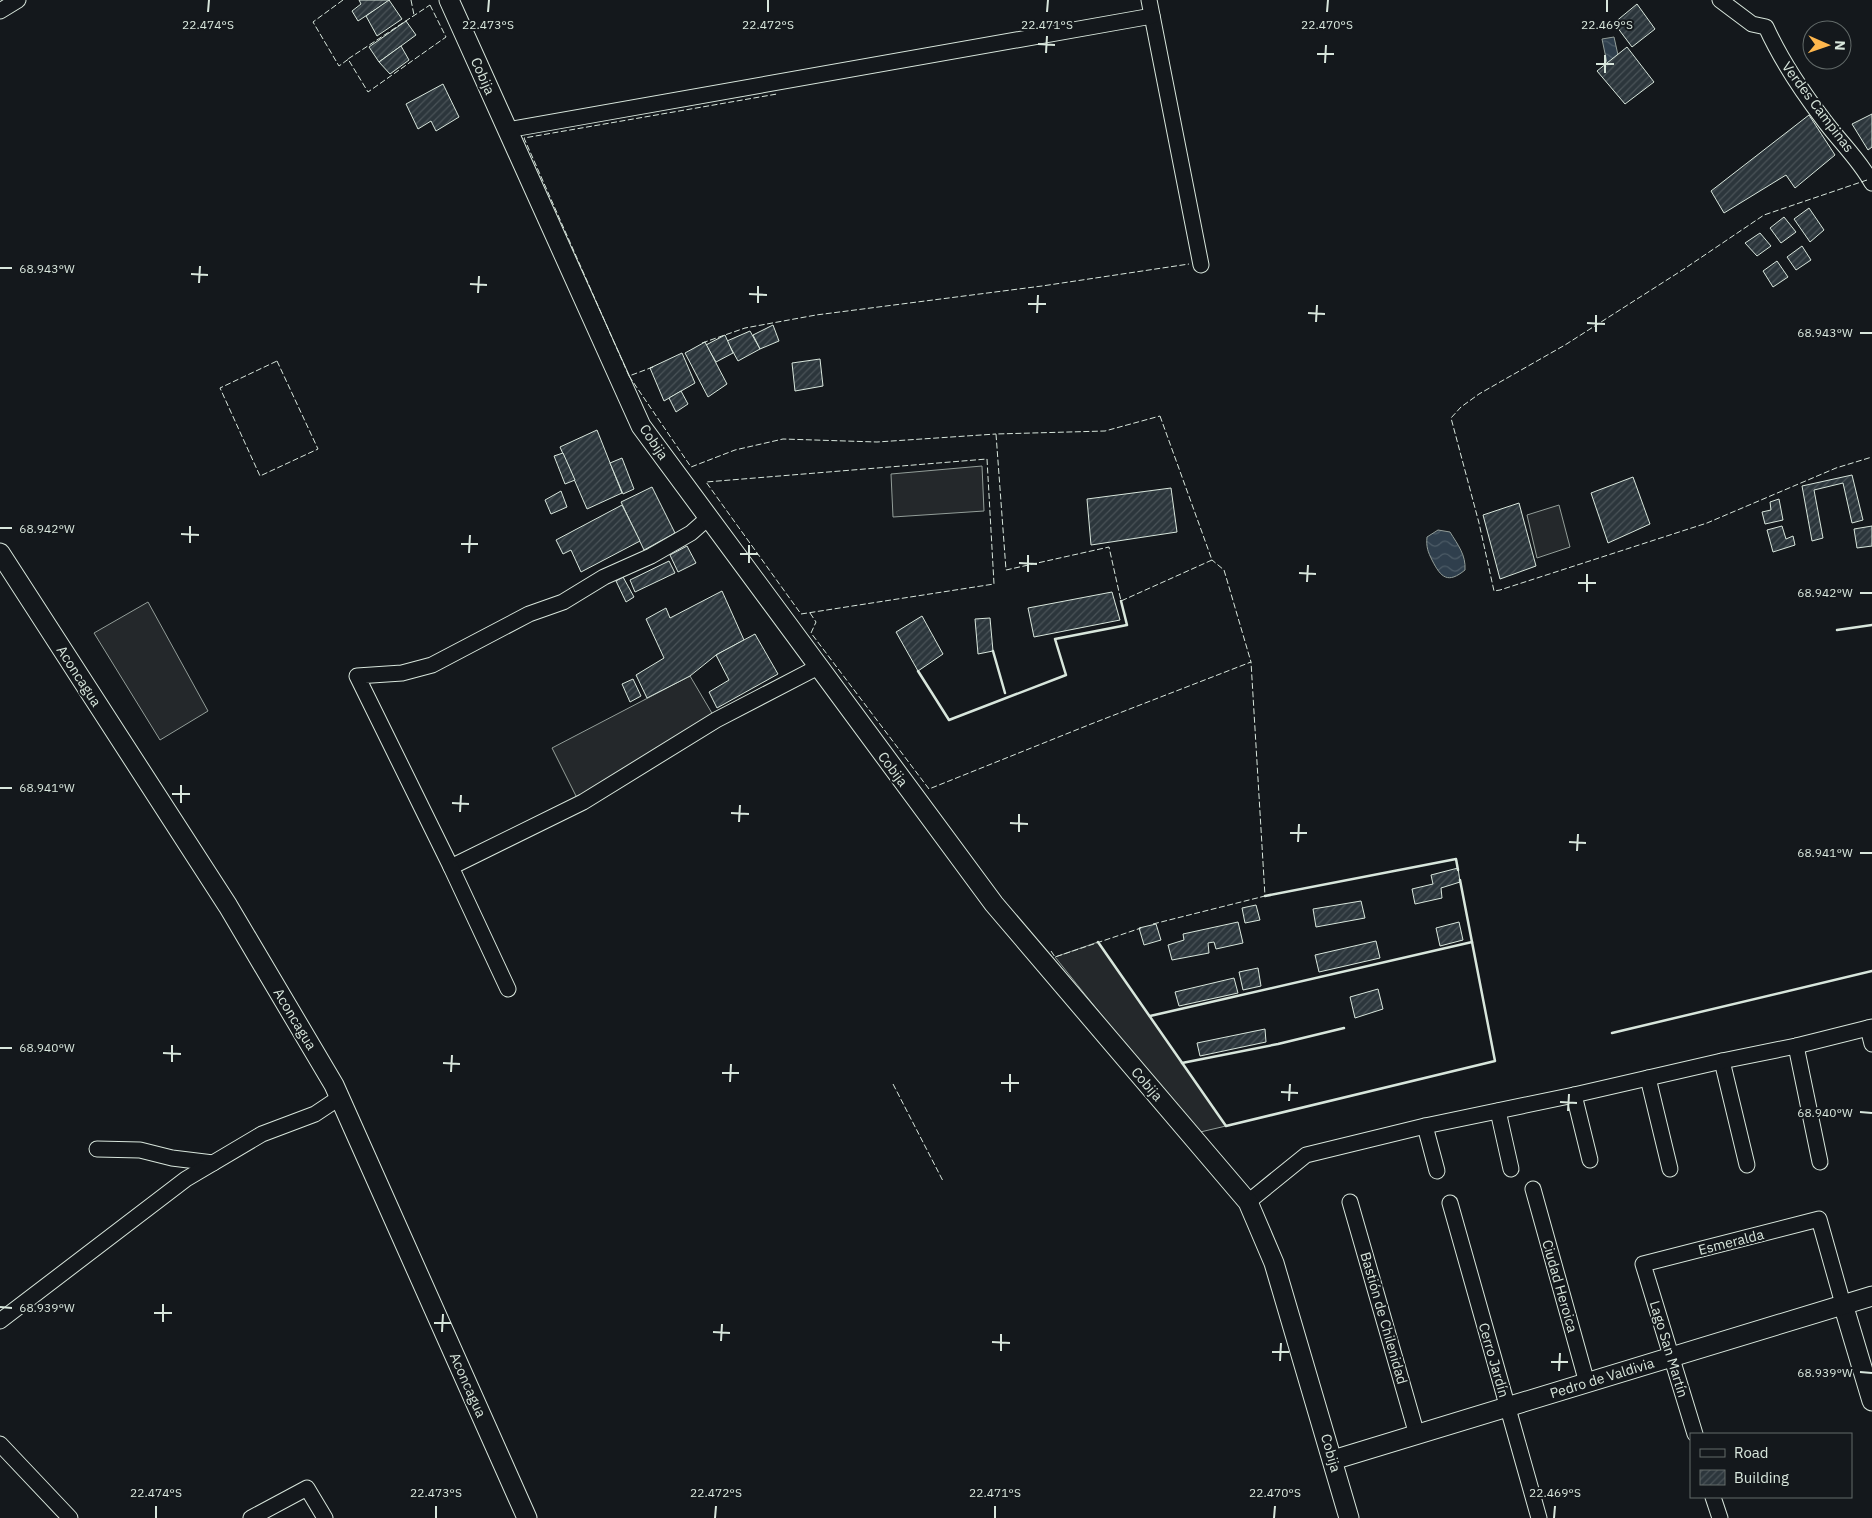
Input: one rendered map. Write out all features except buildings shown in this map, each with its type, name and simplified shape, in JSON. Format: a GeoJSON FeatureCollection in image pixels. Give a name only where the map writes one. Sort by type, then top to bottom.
{"type":"FeatureCollection","features":[{"type":"Feature","properties":{"kind":"street"},"geometry":{"type":"LineString","coordinates":[[0,11],[18,0]]}},
{"type":"Feature","properties":{"kind":"street","name":"Cobija"},"geometry":{"type":"LineString","coordinates":[[450,0],[641,426],[994,904],[1248,1202],[1274,1262],[1349,1518]]}},
{"type":"Feature","properties":{"kind":"street"},"geometry":{"type":"LineString","coordinates":[[1149,0],[1201,265]]}},
{"type":"Feature","properties":{"kind":"street","name":"Verdes Campinas"},"geometry":{"type":"LineString","coordinates":[[1720,0],[1752,24],[1766,27],[1780,56],[1823,119],[1863,166],[1872,183]]}},
{"type":"Feature","properties":{"kind":"street"},"geometry":{"type":"LineString","coordinates":[[507,130],[1152,16]]}},
{"type":"Feature","properties":{"kind":"street"},"geometry":{"type":"LineString","coordinates":[[508,989],[451,867],[357,676],[402,673],[432,665],[530,614],[563,602],[604,577],[651,556],[691,533],[708,518]]}},
{"type":"Feature","properties":{"kind":"street","name":"Aconcagua"},"geometry":{"type":"LineString","coordinates":[[0,553],[228,906],[334,1085],[527,1518]]}},
{"type":"Feature","properties":{"kind":"street"},"geometry":{"type":"LineString","coordinates":[[451,867],[583,802],[716,720],[818,667]]}},
{"type":"Feature","properties":{"kind":"street"},"geometry":{"type":"LineString","coordinates":[[1248,1202],[1306,1155],[1425,1126],[1574,1095],[1870,1028],[1872,1044]]}},
{"type":"Feature","properties":{"kind":"street"},"geometry":{"type":"LineString","coordinates":[[1796,1046],[1820,1162]]}},
{"type":"Feature","properties":{"kind":"street"},"geometry":{"type":"LineString","coordinates":[[1722,1061],[1747,1165]]}},
{"type":"Feature","properties":{"kind":"street"},"geometry":{"type":"LineString","coordinates":[[1648,1078],[1670,1169]]}},
{"type":"Feature","properties":{"kind":"street"},"geometry":{"type":"LineString","coordinates":[[1574,1095],[1590,1160]]}},
{"type":"Feature","properties":{"kind":"street"},"geometry":{"type":"LineString","coordinates":[[0,1321],[186,1179],[262,1134],[315,1114],[339,1098]]}},
{"type":"Feature","properties":{"kind":"street"},"geometry":{"type":"LineString","coordinates":[[1498,1111],[1511,1169]]}},
{"type":"Feature","properties":{"kind":"street"},"geometry":{"type":"LineString","coordinates":[[1425,1126],[1437,1171]]}},
{"type":"Feature","properties":{"kind":"street"},"geometry":{"type":"LineString","coordinates":[[97,1149],[140,1150],[172,1158],[213,1163]]}},
{"type":"Feature","properties":{"kind":"street","name":"Ciudad Heroica"},"geometry":{"type":"LineString","coordinates":[[1533,1189],[1587,1383]]}},
{"type":"Feature","properties":{"kind":"street","name":"Bastión de Chilenidad"},"geometry":{"type":"LineString","coordinates":[[1350,1202],[1417,1435]]}},
{"type":"Feature","properties":{"kind":"street","name":"Cerro Jardín"},"geometry":{"type":"LineString","coordinates":[[1450,1203],[1539,1518]]}},
{"type":"Feature","properties":{"kind":"street","name":"Esmeralda"},"geometry":{"type":"LineString","coordinates":[[1643,1264],[1819,1220],[1843,1304]]}},
{"type":"Feature","properties":{"kind":"street","name":"Lago San Martín"},"geometry":{"type":"LineString","coordinates":[[1643,1264],[1695,1433]]}},
{"type":"Feature","properties":{"kind":"street","name":"Pedro de Valdivia"},"geometry":{"type":"LineString","coordinates":[[1333,1460],[1872,1296]]}},
{"type":"Feature","properties":{"kind":"street"},"geometry":{"type":"LineString","coordinates":[[1843,1304],[1872,1400]]}},
{"type":"Feature","properties":{"kind":"street"},"geometry":{"type":"LineString","coordinates":[[0,1444],[70,1518]]}},
{"type":"Feature","properties":{"kind":"street"},"geometry":{"type":"LineString","coordinates":[[251,1518],[307,1488],[325,1518]]}},
{"type":"Feature","properties":{"kind":"street"},"geometry":{"type":"LineString","coordinates":[[1714,1498],[1720,1518]]}},
{"type":"Feature","properties":{"kind":"shaded area"},"geometry":{"type":"Polygon","coordinates":[[[982,466],[984,511],[893,517],[891,474],[982,466]]]}},
{"type":"Feature","properties":{"kind":"shaded area"},"geometry":{"type":"Polygon","coordinates":[[[1559,505],[1570,547],[1537,558],[1527,515],[1559,505]]]}},
{"type":"Feature","properties":{"kind":"shaded area"},"geometry":{"type":"Polygon","coordinates":[[[148,602],[208,711],[160,740],[94,633],[148,602]]]}},
{"type":"Feature","properties":{"kind":"shaded area"},"geometry":{"type":"Polygon","coordinates":[[[690,676],[716,720],[577,798],[552,748],[690,676]]]}},
{"type":"Feature","properties":{"kind":"shaded area"},"geometry":{"type":"Polygon","coordinates":[[[1098,942],[1226,1126],[1196,1133],[1055,957],[1098,942]]]}},
{"type":"Feature","properties":{"kind":"water"},"geometry":{"type":"Polygon","coordinates":[[[1614,37],[1618,55],[1607,63],[1602,39],[1614,37]]]}},
{"type":"Feature","properties":{"kind":"water"},"geometry":{"type":"Polygon","coordinates":[[[1438,530],[1450,532],[1463,555],[1465,570],[1454,577],[1449,578],[1442,575],[1428,552],[1427,537],[1438,530]]]}},
{"type":"Feature","properties":{"kind":"fence"},"geometry":{"type":"LineString","coordinates":[[343,0],[313,22],[339,66],[350,58]]}},
{"type":"Feature","properties":{"kind":"fence"},"geometry":{"type":"LineString","coordinates":[[411,0],[414,15]]}},
{"type":"Feature","properties":{"kind":"fence"},"geometry":{"type":"LineString","coordinates":[[430,5],[446,37],[368,92],[348,59],[430,5]]}},
{"type":"Feature","properties":{"kind":"fence"},"geometry":{"type":"LineString","coordinates":[[629,376],[524,138],[777,94]]}},
{"type":"Feature","properties":{"kind":"fence"},"geometry":{"type":"LineString","coordinates":[[1867,180],[1764,215],[1565,345],[1479,394],[1461,407],[1451,418],[1479,523],[1494,591],[1707,523],[1836,468],[1872,457]]}},
{"type":"Feature","properties":{"kind":"fence"},"geometry":{"type":"LineString","coordinates":[[702,343],[745,328],[816,315],[1042,286],[1189,264]]}},
{"type":"Feature","properties":{"kind":"fence"},"geometry":{"type":"LineString","coordinates":[[277,361],[318,449],[260,476],[220,388],[277,361]]}},
{"type":"Feature","properties":{"kind":"fence"},"geometry":{"type":"LineString","coordinates":[[653,367],[629,376],[691,467],[735,450],[783,439],[877,442],[996,434]]}},
{"type":"Feature","properties":{"kind":"fence"},"geometry":{"type":"LineString","coordinates":[[1160,416],[1212,560],[1121,601],[1109,547],[1006,570],[996,434],[1105,431],[1160,416]]}},
{"type":"Feature","properties":{"kind":"fence"},"geometry":{"type":"LineString","coordinates":[[987,459],[994,584],[801,614],[706,482],[987,459]]}},
{"type":"Feature","properties":{"kind":"fence"},"geometry":{"type":"LineString","coordinates":[[810,613],[816,622],[811,633],[929,789],[1251,662],[1224,570],[1212,560]]}},
{"type":"Feature","properties":{"kind":"fence"},"geometry":{"type":"LineString","coordinates":[[1153,924],[1265,896],[1251,662]]}},
{"type":"Feature","properties":{"kind":"fence"},"geometry":{"type":"LineString","coordinates":[[1051,951],[1055,957],[1141,928]]}},
{"type":"Feature","properties":{"kind":"fence"},"geometry":{"type":"LineString","coordinates":[[893,1084],[943,1181]]}},
{"type":"Feature","properties":{"kind":"wall"},"geometry":{"type":"LineString","coordinates":[[918,671],[949,720],[1066,675],[1055,639],[1127,625],[1121,601]]}},
{"type":"Feature","properties":{"kind":"wall"},"geometry":{"type":"LineString","coordinates":[[1837,630],[1872,625]]}},
{"type":"Feature","properties":{"kind":"wall"},"geometry":{"type":"LineString","coordinates":[[993,651],[1005,693]]}},
{"type":"Feature","properties":{"kind":"wall"},"geometry":{"type":"LineString","coordinates":[[1265,896],[1456,859],[1458,870]]}},
{"type":"Feature","properties":{"kind":"wall"},"geometry":{"type":"LineString","coordinates":[[1098,942],[1226,1126],[1495,1061],[1460,880]]}},
{"type":"Feature","properties":{"kind":"wall"},"geometry":{"type":"LineString","coordinates":[[1150,1016],[1472,942]]}},
{"type":"Feature","properties":{"kind":"wall"},"geometry":{"type":"LineString","coordinates":[[1612,1033],[1872,971]]}},
{"type":"Feature","properties":{"kind":"wall"},"geometry":{"type":"LineString","coordinates":[[1182,1063],[1278,1044],[1344,1028]]}}]}
